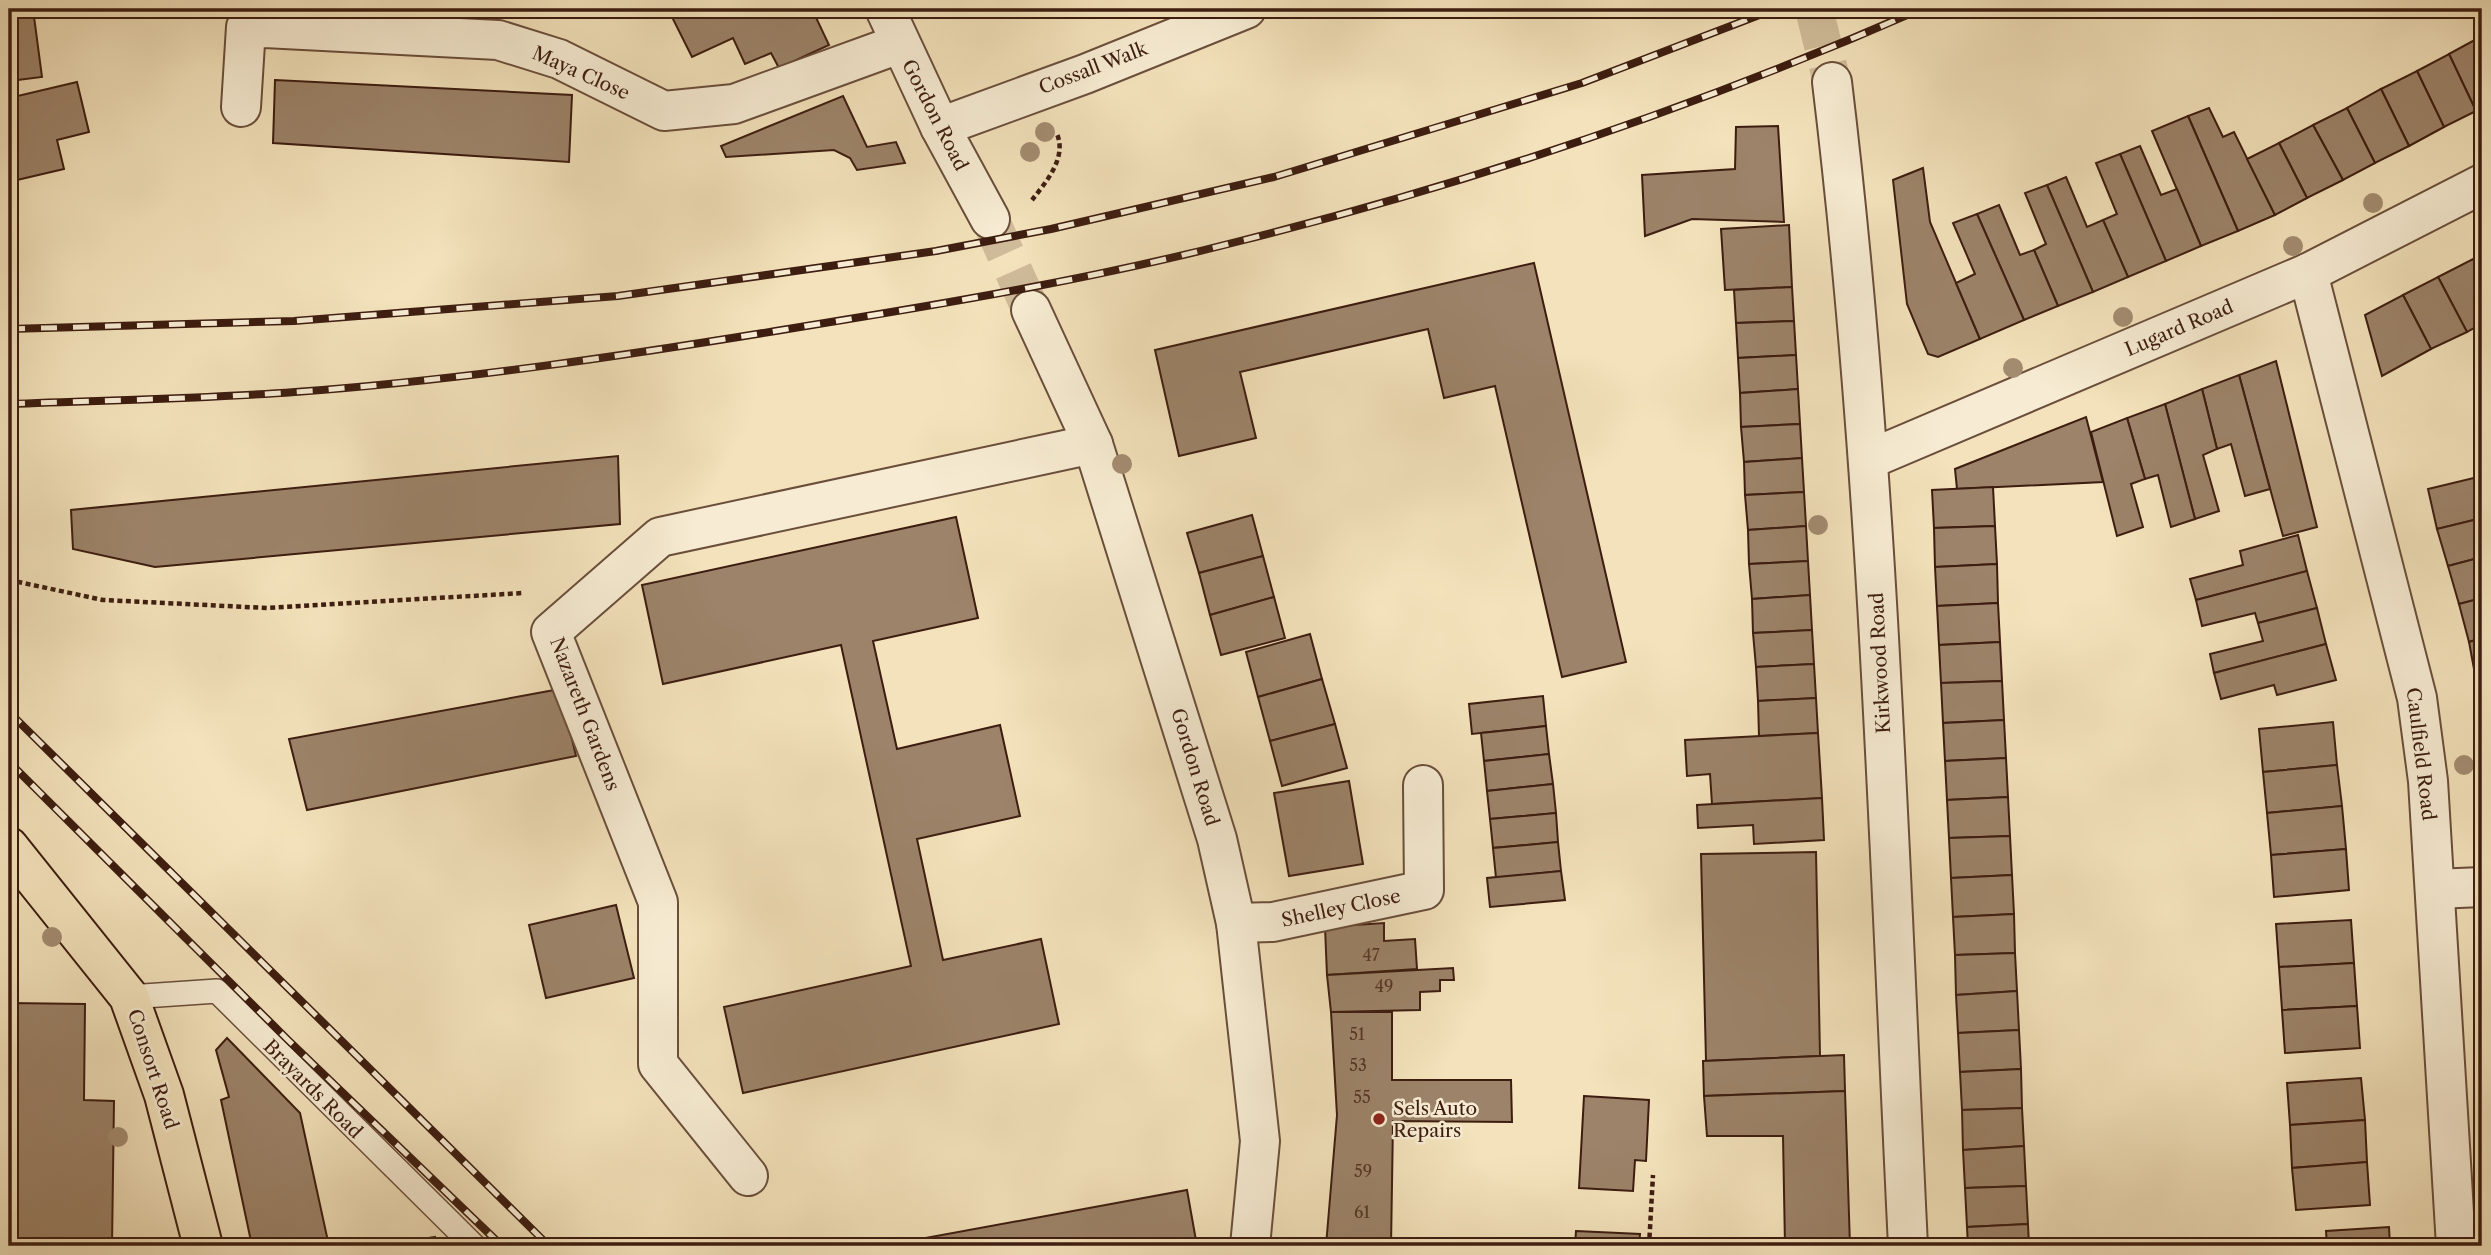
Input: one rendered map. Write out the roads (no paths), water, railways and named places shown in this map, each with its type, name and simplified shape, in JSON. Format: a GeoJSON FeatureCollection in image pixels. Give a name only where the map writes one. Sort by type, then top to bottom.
{"type":"FeatureCollection","features":[{"type":"Feature","properties":{"kind":"main road","name":"Consort Road"},"geometry":{"type":"LineString","coordinates":[[9,847],[129,997],[164,1095],[203,1246]]}},
{"type":"Feature","properties":{"kind":"street","name":"Gordon Road"},"geometry":{"type":"LineString","coordinates":[[886,9],[899,44],[940,127],[990,219]]}},
{"type":"Feature","properties":{"kind":"street","name":"Cossall Walk"},"geometry":{"type":"LineString","coordinates":[[940,127],[1085,74],[1198,17],[1246,9]]}},
{"type":"Feature","properties":{"kind":"street","name":"Maya Close"},"geometry":{"type":"LineString","coordinates":[[241,107],[246,27],[499,40],[559,59],[664,111],[734,104],[899,44]]}},
{"type":"Feature","properties":{"kind":"street","name":"Kirkwood Road"},"geometry":{"type":"LineString","coordinates":[[1832,82],[1849,221],[1870,460],[1908,1246]]}},
{"type":"Feature","properties":{"kind":"street","name":"Lugard Road"},"geometry":{"type":"LineString","coordinates":[[1870,460],[2308,273],[2482,184]]}},
{"type":"Feature","properties":{"kind":"street","name":"Caulfield Road"},"geometry":{"type":"LineString","coordinates":[[2308,273],[2417,698],[2428,780],[2456,1246]]}},
{"type":"Feature","properties":{"kind":"street","name":"Gordon Road"},"geometry":{"type":"LineString","coordinates":[[1031,310],[1093,444],[1217,839],[1236,923],[1259,1141],[1250,1246]]}},
{"type":"Feature","properties":{"kind":"street","name":"Nazareth Gardens"},"geometry":{"type":"LineString","coordinates":[[748,1176],[658,1064],[658,902],[551,632],[660,537],[1093,444]]}},
{"type":"Feature","properties":{"kind":"street","name":"Shelley Close"},"geometry":{"type":"LineString","coordinates":[[1236,923],[1273,922],[1424,890],[1423,785]]}},
{"type":"Feature","properties":{"kind":"street"},"geometry":{"type":"LineString","coordinates":[[2435,889],[2482,887]]}},
{"type":"Feature","properties":{"kind":"lane","name":"Brayards Road"},"geometry":{"type":"LineString","coordinates":[[129,997],[217,992],[474,1246]]}},
{"type":"Feature","properties":{"kind":"tunnel"},"geometry":{"type":"LineString","coordinates":[[1814,9],[1832,82]]}},
{"type":"Feature","properties":{"kind":"tunnel"},"geometry":{"type":"LineString","coordinates":[[990,219],[1031,310]]}},
{"type":"Feature","properties":{"kind":"railway"},"geometry":{"type":"LineString","coordinates":[[9,329],[294,321],[618,296],[936,251],[1051,229],[1274,177],[1582,83],[1775,9]]}},
{"type":"Feature","properties":{"kind":"railway"},"geometry":{"type":"LineString","coordinates":[[9,404],[259,394],[483,374],[732,338],[1074,279],[1185,255],[1327,218],[1500,167],[1755,78],[1921,9]]}},
{"type":"Feature","properties":{"kind":"railway"},"geometry":{"type":"LineString","coordinates":[[9,712],[549,1246]]}},
{"type":"Feature","properties":{"kind":"railway"},"geometry":{"type":"LineString","coordinates":[[9,762],[288,1040],[502,1246]]}},
{"type":"Feature","properties":{"kind":"place","name":"Sels Auto Repairs"},"geometry":{"type":"Point","coordinates":[1379,1119]}}]}
